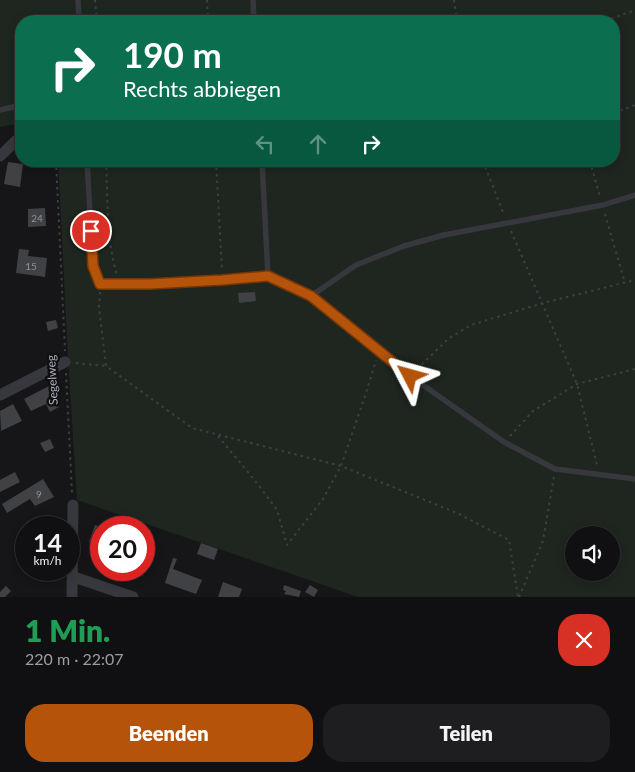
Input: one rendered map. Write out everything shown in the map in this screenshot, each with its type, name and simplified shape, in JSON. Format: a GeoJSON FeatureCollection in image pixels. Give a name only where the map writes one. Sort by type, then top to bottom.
{"type":"FeatureCollection","features":[{"type":"Feature","properties":{"kind":"street"},"geometry":{"type":"LineString","coordinates":[[0,156],[15,142]]}},
{"type":"Feature","properties":{"kind":"street"},"geometry":{"type":"LineString","coordinates":[[0,395],[65,362]]}},
{"type":"Feature","properties":{"kind":"street"},"geometry":{"type":"LineString","coordinates":[[73,505],[73,516]]}},
{"type":"Feature","properties":{"kind":"street"},"geometry":{"type":"LineString","coordinates":[[80,578],[133,597]]}},
{"type":"Feature","properties":{"kind":"street"},"geometry":{"type":"LineString","coordinates":[[72,597],[74,581]]}},
{"type":"Feature","properties":{"kind":"lane"},"geometry":{"type":"LineString","coordinates":[[78,0],[79,15]]}},
{"type":"Feature","properties":{"kind":"lane"},"geometry":{"type":"LineString","coordinates":[[253,0],[254,15]]}},
{"type":"Feature","properties":{"kind":"lane"},"geometry":{"type":"LineString","coordinates":[[0,110],[15,106]]}},
{"type":"Feature","properties":{"kind":"lane"},"geometry":{"type":"LineString","coordinates":[[87,167],[93,266],[100,284],[222,280],[268,276],[311,296],[410,376],[504,442],[555,469],[635,479]]}},
{"type":"Feature","properties":{"kind":"lane"},"geometry":{"type":"LineString","coordinates":[[262,167],[268,276]]}},
{"type":"Feature","properties":{"kind":"lane"},"geometry":{"type":"LineString","coordinates":[[311,296],[356,265],[404,246],[444,235],[603,205],[635,195]]}},
{"type":"Feature","properties":{"kind":"path"},"geometry":{"type":"LineString","coordinates":[[95,0],[96,15]]}},
{"type":"Feature","properties":{"kind":"path"},"geometry":{"type":"LineString","coordinates":[[207,0],[208,15]]}},
{"type":"Feature","properties":{"kind":"path"},"geometry":{"type":"LineString","coordinates":[[454,0],[456,15]]}},
{"type":"Feature","properties":{"kind":"path"},"geometry":{"type":"LineString","coordinates":[[620,16],[635,10]]}},
{"type":"Feature","properties":{"kind":"path"},"geometry":{"type":"LineString","coordinates":[[620,111],[635,105]]}},
{"type":"Feature","properties":{"kind":"path","name":"Segelweg"},"geometry":{"type":"LineString","coordinates":[[56,167],[73,505]]}},
{"type":"Feature","properties":{"kind":"path"},"geometry":{"type":"LineString","coordinates":[[106,167],[112,259],[120,284]]}},
{"type":"Feature","properties":{"kind":"path"},"geometry":{"type":"LineString","coordinates":[[216,167],[222,280]]}},
{"type":"Feature","properties":{"kind":"path"},"geometry":{"type":"LineString","coordinates":[[485,167],[577,384],[600,476]]}},
{"type":"Feature","properties":{"kind":"path"},"geometry":{"type":"LineString","coordinates":[[592,167],[625,283]]}},
{"type":"Feature","properties":{"kind":"path"},"geometry":{"type":"LineString","coordinates":[[410,376],[448,339],[471,325],[543,303],[635,280]]}},
{"type":"Feature","properties":{"kind":"path"},"geometry":{"type":"LineString","coordinates":[[100,284],[99,307],[106,366]]}},
{"type":"Feature","properties":{"kind":"path"},"geometry":{"type":"LineString","coordinates":[[217,434],[277,510],[287,546],[323,500],[341,466],[379,350]]}},
{"type":"Feature","properties":{"kind":"path"},"geometry":{"type":"LineString","coordinates":[[65,362],[106,366],[192,428],[341,466],[456,513],[509,540],[518,597]]}},
{"type":"Feature","properties":{"kind":"path"},"geometry":{"type":"LineString","coordinates":[[504,442],[533,411],[577,384],[635,370]]}},
{"type":"Feature","properties":{"kind":"path"},"geometry":{"type":"LineString","coordinates":[[518,597],[543,541],[555,469]]}},
{"type":"Feature","properties":{"kind":"shaded area"},"geometry":{"type":"Polygon","coordinates":[[[0,0],[635,0],[635,597],[358,597],[155,527],[155,516],[123,516],[77,500],[58,167],[620,167],[620,15],[15,15],[15,124],[0,127],[0,0]]]}},
{"type":"Feature","properties":{"kind":"building"},"geometry":{"type":"Polygon","coordinates":[[[8,162],[15,163],[15,167],[23,167],[20,187],[4,184],[8,162]]]}},
{"type":"Feature","properties":{"kind":"building"},"geometry":{"type":"Polygon","coordinates":[[[45,208],[46,226],[28,227],[28,209],[45,208]]]}},
{"type":"Feature","properties":{"kind":"building"},"geometry":{"type":"Polygon","coordinates":[[[19,249],[29,250],[28,256],[47,258],[45,277],[16,273],[19,249]]]}},
{"type":"Feature","properties":{"kind":"building"},"geometry":{"type":"Polygon","coordinates":[[[255,292],[256,301],[239,303],[238,293],[255,292]]]}},
{"type":"Feature","properties":{"kind":"building"},"geometry":{"type":"Polygon","coordinates":[[[56,320],[58,328],[48,331],[46,322],[56,320]]]}},
{"type":"Feature","properties":{"kind":"building"},"geometry":{"type":"Polygon","coordinates":[[[49,386],[59,407],[50,412],[46,404],[31,411],[24,399],[49,386]]]}},
{"type":"Feature","properties":{"kind":"building"},"geometry":{"type":"Polygon","coordinates":[[[13,404],[22,421],[1,431],[0,411],[13,404]]]}},
{"type":"Feature","properties":{"kind":"building"},"geometry":{"type":"Polygon","coordinates":[[[50,439],[54,448],[45,452],[40,443],[50,439]]]}},
{"type":"Feature","properties":{"kind":"building"},"geometry":{"type":"Polygon","coordinates":[[[15,472],[20,482],[0,492],[0,480],[15,472]]]}},
{"type":"Feature","properties":{"kind":"building"},"geometry":{"type":"Polygon","coordinates":[[[43,479],[54,497],[35,506],[30,499],[7,513],[2,504],[43,479]]]}},
{"type":"Feature","properties":{"kind":"building"},"geometry":{"type":"Polygon","coordinates":[[[201,543],[218,549],[214,560],[197,554],[201,543]]]}},
{"type":"Feature","properties":{"kind":"building"},"geometry":{"type":"Polygon","coordinates":[[[173,558],[177,559],[173,569],[202,580],[196,594],[165,583],[173,558]]]}},
{"type":"Feature","properties":{"kind":"building"},"geometry":{"type":"Polygon","coordinates":[[[223,582],[242,589],[239,597],[218,597],[223,582]]]}},
{"type":"Feature","properties":{"kind":"building"},"geometry":{"type":"Polygon","coordinates":[[[284,585],[301,591],[299,597],[284,594],[286,591],[283,590],[284,585]]]}},
{"type":"Feature","properties":{"kind":"building"},"geometry":{"type":"Polygon","coordinates":[[[310,585],[318,590],[314,597],[305,592],[310,585]]]}},
{"type":"Feature","properties":{"kind":"building"},"geometry":{"type":"Polygon","coordinates":[[[6,586],[11,591],[5,597],[0,597],[0,592],[6,586]]]}},
{"type":"Feature","properties":{"kind":"route"},"geometry":{"type":"LineString","coordinates":[[91,231],[93,266],[100,284],[132,285],[268,276],[311,296],[410,376]]}}]}
